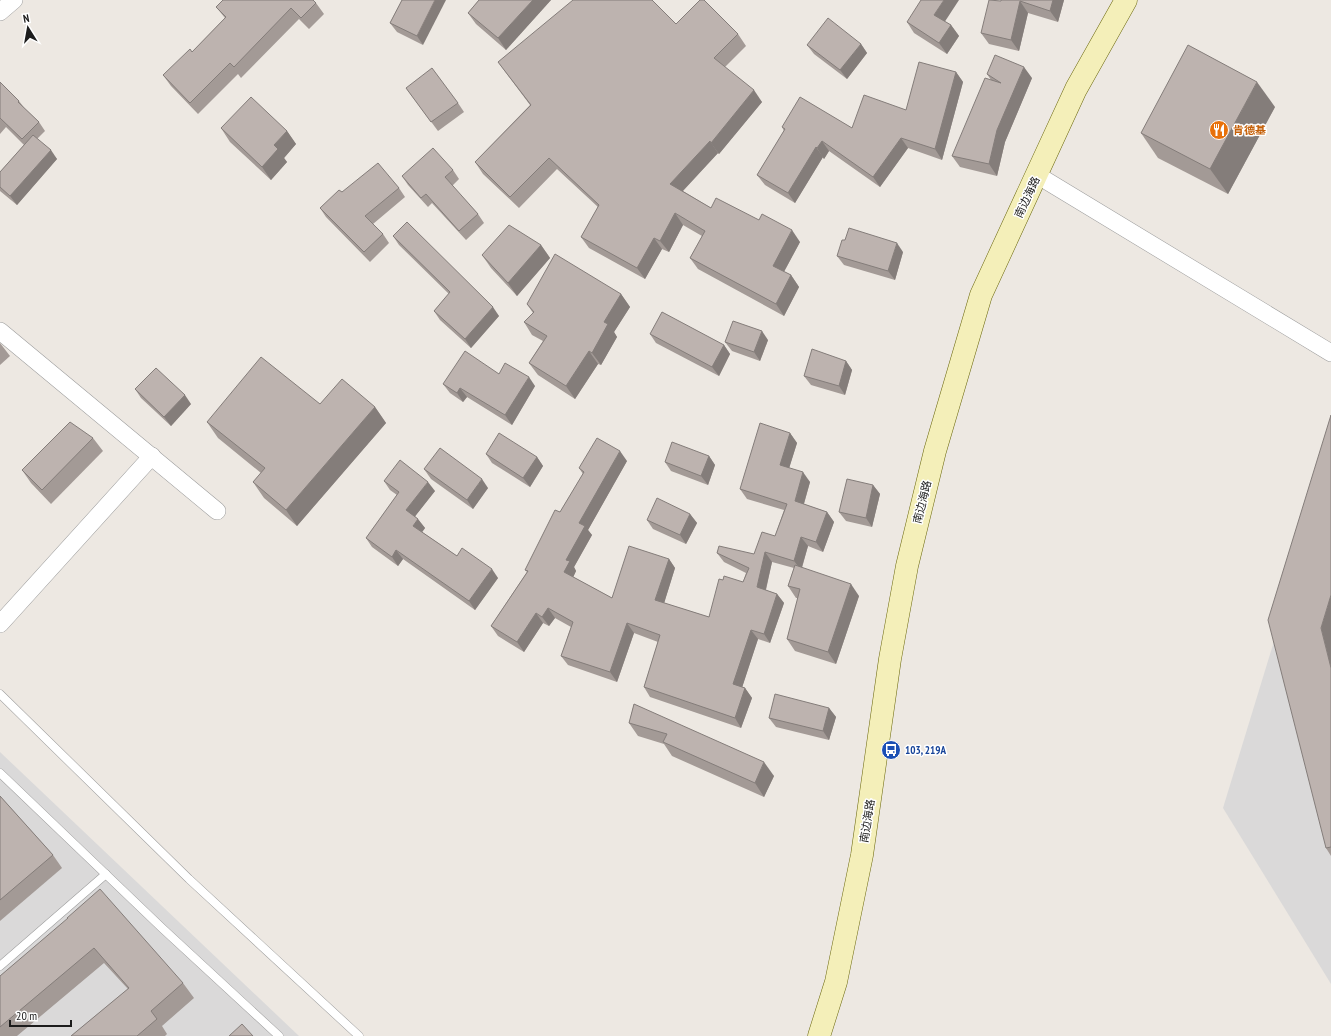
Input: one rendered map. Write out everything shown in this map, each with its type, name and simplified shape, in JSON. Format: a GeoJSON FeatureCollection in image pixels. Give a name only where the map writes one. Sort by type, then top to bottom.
{"type":"FeatureCollection","features":[{"type":"Feature","properties":{"kind":"main road","name":"南边海路"},"geometry":{"type":"LineString","coordinates":[[819,1036],[836,982],[862,854],[890,659],[907,566],[935,451],[981,295],[1076,90],[1126,0]]}},
{"type":"Feature","properties":{"kind":"street"},"geometry":{"type":"LineString","coordinates":[[0,12],[14,0]]}},
{"type":"Feature","properties":{"kind":"street"},"geometry":{"type":"LineString","coordinates":[[1037,175],[1331,353]]}},
{"type":"Feature","properties":{"kind":"street"},"geometry":{"type":"LineString","coordinates":[[0,331],[217,511]]}},
{"type":"Feature","properties":{"kind":"street"},"geometry":{"type":"LineString","coordinates":[[0,624],[152,456]]}},
{"type":"Feature","properties":{"kind":"lane"},"geometry":{"type":"LineString","coordinates":[[1,697],[189,879],[359,1036]]}},
{"type":"Feature","properties":{"kind":"lane"},"geometry":{"type":"LineString","coordinates":[[0,773],[279,1036]]}},
{"type":"Feature","properties":{"kind":"lane"},"geometry":{"type":"LineString","coordinates":[[0,966],[106,874]]}},
{"type":"Feature","properties":{"kind":"shaded area"},"geometry":{"type":"Polygon","coordinates":[[[1331,455],[1331,984],[1223,808],[1331,455]]]}},
{"type":"Feature","properties":{"kind":"shaded area"},"geometry":{"type":"Polygon","coordinates":[[[0,752],[299,1036],[0,1036],[0,752]]]}},
{"type":"Feature","properties":{"kind":"building"},"geometry":{"type":"Polygon","coordinates":[[[223,0],[313,0],[316,3],[301,18],[291,8],[234,67],[230,63],[190,103],[163,75],[190,49],[192,52],[226,17],[216,7],[223,0]]]}},
{"type":"Feature","properties":{"kind":"building"},"geometry":{"type":"Polygon","coordinates":[[[402,0],[435,0],[417,36],[390,23],[402,0]]]}},
{"type":"Feature","properties":{"kind":"building"},"geometry":{"type":"Polygon","coordinates":[[[479,0],[533,0],[498,38],[468,13],[479,0]]]}},
{"type":"Feature","properties":{"kind":"building"},"geometry":{"type":"Polygon","coordinates":[[[573,0],[652,0],[676,24],[700,0],[704,0],[738,34],[714,58],[754,90],[711,143],[710,141],[670,184],[711,208],[716,198],[759,220],[762,214],[792,230],[773,266],[791,275],[776,304],[690,258],[705,231],[675,213],[660,241],[654,238],[637,268],[581,237],[599,205],[549,158],[510,197],[475,162],[531,105],[498,62],[573,0]]]}},
{"type":"Feature","properties":{"kind":"building"},"geometry":{"type":"Polygon","coordinates":[[[921,0],[944,0],[934,15],[951,25],[939,43],[907,22],[921,0]]]}},
{"type":"Feature","properties":{"kind":"building"},"geometry":{"type":"Polygon","coordinates":[[[989,0],[1053,0],[1050,11],[1020,1],[1011,40],[981,33],[989,0]]]}},
{"type":"Feature","properties":{"kind":"building"},"geometry":{"type":"Polygon","coordinates":[[[828,18],[861,44],[840,70],[807,45],[828,18]]]}},
{"type":"Feature","properties":{"kind":"building"},"geometry":{"type":"Polygon","coordinates":[[[1188,45],[1257,82],[1210,169],[1141,133],[1188,45]]]}},
{"type":"Feature","properties":{"kind":"building"},"geometry":{"type":"Polygon","coordinates":[[[995,55],[1024,67],[997,130],[989,164],[952,156],[985,78],[1001,83],[987,74],[995,55]]]}},
{"type":"Feature","properties":{"kind":"building"},"geometry":{"type":"Polygon","coordinates":[[[919,62],[956,72],[935,149],[901,138],[873,177],[822,141],[817,148],[816,147],[788,193],[757,175],[785,129],[782,127],[800,97],[852,128],[864,95],[906,110],[919,62]]]}},
{"type":"Feature","properties":{"kind":"building"},"geometry":{"type":"Polygon","coordinates":[[[432,68],[458,103],[431,122],[406,88],[432,68]]]}},
{"type":"Feature","properties":{"kind":"building"},"geometry":{"type":"Polygon","coordinates":[[[0,82],[39,122],[22,139],[0,118],[0,82]]]}},
{"type":"Feature","properties":{"kind":"building"},"geometry":{"type":"Polygon","coordinates":[[[251,97],[287,131],[274,145],[278,149],[262,167],[221,128],[251,97]]]}},
{"type":"Feature","properties":{"kind":"building"},"geometry":{"type":"Polygon","coordinates":[[[33,135],[51,150],[10,196],[0,187],[0,172],[33,135]]]}},
{"type":"Feature","properties":{"kind":"building"},"geometry":{"type":"Polygon","coordinates":[[[433,148],[453,170],[445,177],[478,214],[459,231],[426,194],[421,198],[402,176],[433,148]]]}},
{"type":"Feature","properties":{"kind":"building"},"geometry":{"type":"Polygon","coordinates":[[[378,163],[399,188],[365,216],[383,234],[364,252],[320,208],[339,190],[342,192],[378,163]]]}},
{"type":"Feature","properties":{"kind":"building"},"geometry":{"type":"Polygon","coordinates":[[[407,222],[493,307],[465,339],[434,311],[450,292],[393,236],[407,222]]]}},
{"type":"Feature","properties":{"kind":"building"},"geometry":{"type":"Polygon","coordinates":[[[509,225],[541,245],[508,283],[482,255],[509,225]]]}},
{"type":"Feature","properties":{"kind":"building"},"geometry":{"type":"Polygon","coordinates":[[[849,228],[897,243],[888,271],[837,256],[842,240],[845,240],[849,228]]]}},
{"type":"Feature","properties":{"kind":"building"},"geometry":{"type":"Polygon","coordinates":[[[555,254],[621,294],[604,322],[608,324],[592,353],[589,351],[566,386],[529,363],[547,336],[524,322],[534,312],[527,304],[555,254]]]}},
{"type":"Feature","properties":{"kind":"building"},"geometry":{"type":"Polygon","coordinates":[[[662,312],[724,345],[712,367],[650,334],[662,312]]]}},
{"type":"Feature","properties":{"kind":"building"},"geometry":{"type":"Polygon","coordinates":[[[733,321],[762,331],[754,352],[725,342],[733,321]]]}},
{"type":"Feature","properties":{"kind":"building"},"geometry":{"type":"Polygon","coordinates":[[[812,349],[846,361],[839,386],[804,376],[812,349]]]}},
{"type":"Feature","properties":{"kind":"building"},"geometry":{"type":"Polygon","coordinates":[[[465,351],[499,374],[505,363],[529,377],[505,415],[460,388],[457,393],[443,384],[465,351]]]}},
{"type":"Feature","properties":{"kind":"building"},"geometry":{"type":"Polygon","coordinates":[[[261,357],[320,404],[342,379],[375,407],[286,510],[253,482],[265,468],[207,422],[261,357]]]}},
{"type":"Feature","properties":{"kind":"building"},"geometry":{"type":"Polygon","coordinates":[[[156,368],[185,395],[164,417],[135,389],[156,368]]]}},
{"type":"Feature","properties":{"kind":"building"},"geometry":{"type":"Polygon","coordinates":[[[1331,415],[1331,595],[1321,628],[1331,668],[1331,847],[1326,848],[1268,620],[1331,415]]]}},
{"type":"Feature","properties":{"kind":"building"},"geometry":{"type":"Polygon","coordinates":[[[70,422],[93,438],[42,490],[22,470],[70,422]]]}},
{"type":"Feature","properties":{"kind":"building"},"geometry":{"type":"Polygon","coordinates":[[[760,423],[790,433],[780,465],[803,472],[795,501],[827,512],[816,542],[801,537],[794,561],[765,552],[757,587],[777,594],[764,634],[751,630],[733,684],[745,688],[735,718],[644,687],[660,635],[627,623],[610,672],[561,656],[573,622],[548,608],[542,617],[536,613],[517,642],[491,626],[528,571],[525,570],[555,510],[560,512],[584,472],[579,468],[597,438],[620,451],[579,523],[585,526],[566,560],[570,561],[564,572],[612,598],[629,546],[669,559],[655,600],[709,617],[719,579],[723,580],[724,576],[743,582],[749,568],[717,553],[719,546],[754,554],[762,532],[775,536],[787,504],[740,489],[760,423]]]}},
{"type":"Feature","properties":{"kind":"building"},"geometry":{"type":"Polygon","coordinates":[[[499,433],[537,457],[523,478],[486,454],[499,433]]]}},
{"type":"Feature","properties":{"kind":"building"},"geometry":{"type":"Polygon","coordinates":[[[672,442],[709,456],[701,476],[665,462],[672,442]]]}},
{"type":"Feature","properties":{"kind":"building"},"geometry":{"type":"Polygon","coordinates":[[[440,448],[482,479],[467,500],[424,469],[440,448]]]}},
{"type":"Feature","properties":{"kind":"building"},"geometry":{"type":"Polygon","coordinates":[[[400,460],[428,482],[406,510],[418,519],[413,526],[457,556],[462,548],[492,569],[469,601],[396,550],[392,557],[366,538],[399,492],[384,481],[400,460]]]}},
{"type":"Feature","properties":{"kind":"building"},"geometry":{"type":"Polygon","coordinates":[[[847,479],[873,485],[866,518],[839,512],[847,479]]]}},
{"type":"Feature","properties":{"kind":"building"},"geometry":{"type":"Polygon","coordinates":[[[657,498],[690,514],[680,535],[647,520],[657,498]]]}},
{"type":"Feature","properties":{"kind":"building"},"geometry":{"type":"Polygon","coordinates":[[[795,565],[851,584],[828,652],[787,639],[800,589],[788,586],[795,565]]]}},
{"type":"Feature","properties":{"kind":"building"},"geometry":{"type":"Polygon","coordinates":[[[775,694],[829,708],[823,731],[769,718],[775,694]]]}},
{"type":"Feature","properties":{"kind":"building"},"geometry":{"type":"Polygon","coordinates":[[[634,704],[764,762],[755,783],[663,742],[667,734],[629,723],[634,704]]]}},
{"type":"Feature","properties":{"kind":"building"},"geometry":{"type":"Polygon","coordinates":[[[0,796],[53,855],[0,900],[0,796]]]}},
{"type":"Feature","properties":{"kind":"building"},"geometry":{"type":"Polygon","coordinates":[[[100,889],[183,983],[151,1011],[157,1019],[137,1036],[71,1036],[129,988],[94,948],[0,1027],[0,976],[100,889]]]}},
{"type":"Feature","properties":{"kind":"building"},"geometry":{"type":"Polygon","coordinates":[[[242,1024],[253,1036],[229,1036],[242,1024]]]}},
{"type":"Feature","properties":{"kind":"place","name":"肯德基"},"geometry":{"type":"Point","coordinates":[1219,130]}},
{"type":"Feature","properties":{"kind":"place","name":"103, 219A"},"geometry":{"type":"Point","coordinates":[891,750]}}]}
